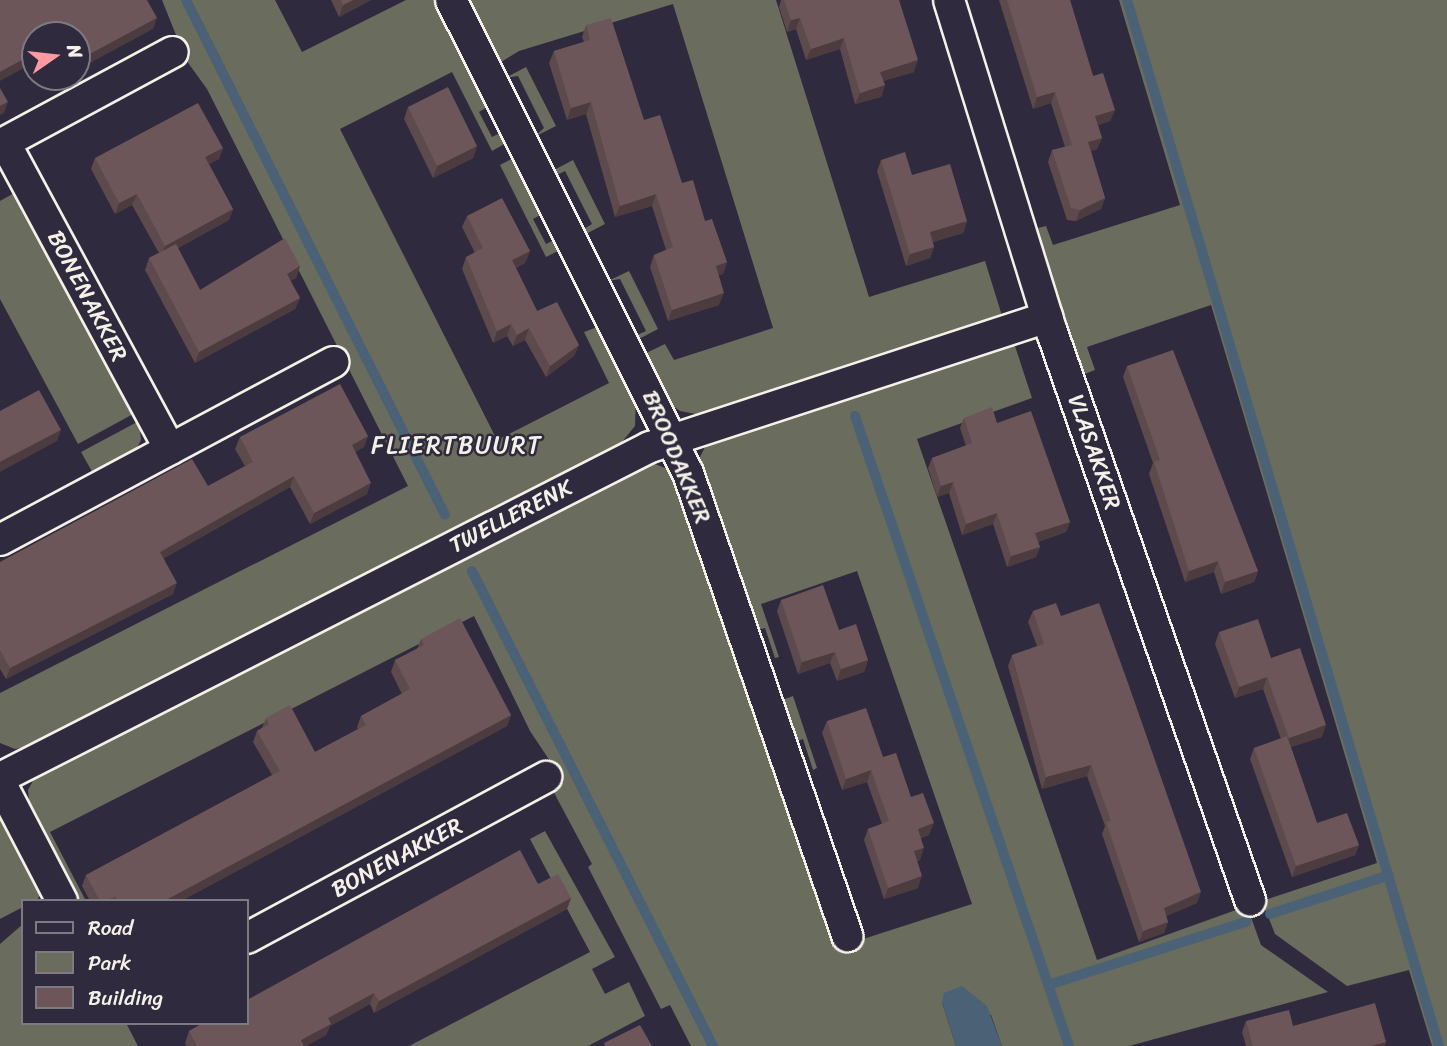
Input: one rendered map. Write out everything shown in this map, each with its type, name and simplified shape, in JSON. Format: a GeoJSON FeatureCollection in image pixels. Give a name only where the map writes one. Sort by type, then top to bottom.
{"type":"FeatureCollection","features":[{"type":"Feature","properties":{"kind":"street","name":"BROODAKKER"},"geometry":{"type":"LineString","coordinates":[[451,0],[673,437],[847,936]]}},
{"type":"Feature","properties":{"kind":"street","name":"VLASAKKER"},"geometry":{"type":"LineString","coordinates":[[949,0],[1047,317],[1250,900]]}},
{"type":"Feature","properties":{"kind":"street","name":"BONENAKKER"},"geometry":{"type":"LineString","coordinates":[[170,449],[2,144],[173,52]]}},
{"type":"Feature","properties":{"kind":"street","name":"TWELLERENK"},"geometry":{"type":"LineString","coordinates":[[0,780],[673,437],[1047,317]]}},
{"type":"Feature","properties":{"kind":"street"},"geometry":{"type":"LineString","coordinates":[[0,540],[334,362]]}},
{"type":"Feature","properties":{"kind":"street","name":"BONENAKKER"},"geometry":{"type":"LineString","coordinates":[[248,937],[546,777]]}},
{"type":"Feature","properties":{"kind":"street"},"geometry":{"type":"LineString","coordinates":[[0,780],[61,899]]}},
{"type":"Feature","properties":{"kind":"green space"},"geometry":{"type":"Polygon","coordinates":[[[162,0],[275,0],[302,52],[406,0],[436,0],[489,106],[479,112],[492,137],[502,132],[508,142],[492,151],[452,72],[340,129],[497,440],[609,383],[584,332],[600,326],[636,397],[635,426],[617,448],[32,746],[15,749],[0,743],[0,693],[408,486],[207,89],[186,60],[162,0]]]}},
{"type":"Feature","properties":{"kind":"green space"},"geometry":{"type":"Polygon","coordinates":[[[465,0],[776,0],[869,297],[985,261],[1003,319],[701,415],[680,411],[670,404],[644,354],[665,344],[674,360],[773,328],[673,4],[519,51],[498,64],[465,0]]]}},
{"type":"Feature","properties":{"kind":"green space"},"geometry":{"type":"Polygon","coordinates":[[[1119,0],[1447,0],[1447,1046],[1432,1046],[1409,970],[1347,986],[1275,934],[1262,901],[1377,863],[1211,305],[1087,347],[1095,370],[1082,375],[1034,229],[1046,226],[1053,245],[1180,205],[1119,0]]]}},
{"type":"Feature","properties":{"kind":"green space"},"geometry":{"type":"Polygon","coordinates":[[[526,67],[556,126],[534,137],[544,128],[518,76],[505,78],[526,67]]]}},
{"type":"Feature","properties":{"kind":"green space"},"geometry":{"type":"Polygon","coordinates":[[[515,157],[544,213],[533,219],[546,244],[556,239],[562,249],[546,257],[500,165],[515,157]]]}},
{"type":"Feature","properties":{"kind":"green space"},"geometry":{"type":"Polygon","coordinates":[[[573,160],[605,224],[584,235],[582,230],[592,224],[565,171],[555,176],[552,171],[573,160]]]}},
{"type":"Feature","properties":{"kind":"green space"},"geometry":{"type":"Polygon","coordinates":[[[16,192],[135,413],[78,444],[0,299],[0,201],[16,192]]]}},
{"type":"Feature","properties":{"kind":"green space"},"geometry":{"type":"Polygon","coordinates":[[[629,271],[658,329],[637,340],[635,336],[646,331],[620,279],[608,281],[629,271]]]}},
{"type":"Feature","properties":{"kind":"green space"},"geometry":{"type":"Polygon","coordinates":[[[1014,343],[1032,398],[917,439],[1097,960],[1247,906],[1261,945],[1328,992],[1129,1046],[1002,1046],[991,1015],[942,1002],[956,1046],[691,1046],[670,1005],[661,1009],[588,867],[592,864],[552,789],[564,782],[530,731],[474,616],[50,832],[85,899],[77,899],[30,811],[28,790],[37,773],[643,465],[655,464],[670,470],[681,485],[860,940],[972,904],[857,571],[761,604],[779,657],[775,658],[765,628],[753,631],[696,465],[709,439],[1014,343]]]}},
{"type":"Feature","properties":{"kind":"green space"},"geometry":{"type":"Polygon","coordinates":[[[139,421],[141,440],[136,450],[94,475],[81,452],[139,421]]]}},
{"type":"Feature","properties":{"kind":"green space"},"geometry":{"type":"Polygon","coordinates":[[[793,696],[817,768],[813,770],[803,739],[792,743],[777,702],[793,696]]]}},
{"type":"Feature","properties":{"kind":"green space"},"geometry":{"type":"Polygon","coordinates":[[[0,816],[42,889],[38,899],[21,899],[21,908],[0,919],[0,816]]]}},
{"type":"Feature","properties":{"kind":"green space"},"geometry":{"type":"Polygon","coordinates":[[[545,831],[615,957],[592,969],[605,994],[629,982],[645,1016],[588,1046],[409,1046],[590,952],[530,839],[545,831]]]}},
{"type":"Feature","properties":{"kind":"green space"},"geometry":{"type":"Polygon","coordinates":[[[21,926],[21,1025],[127,1025],[138,1046],[0,1046],[0,944],[21,926]]]}},
{"type":"Feature","properties":{"kind":"water"},"geometry":{"type":"Polygon","coordinates":[[[962,986],[987,1006],[1002,1046],[956,1046],[942,1002],[944,993],[962,986]]]}},
{"type":"Feature","properties":{"kind":"building"},"geometry":{"type":"Polygon","coordinates":[[[0,0],[147,0],[157,18],[91,53],[91,21],[21,21],[21,61],[0,72],[0,0]]]}},
{"type":"Feature","properties":{"kind":"building"},"geometry":{"type":"Polygon","coordinates":[[[784,0],[899,0],[918,60],[880,72],[885,85],[860,93],[844,38],[811,49],[800,18],[791,20],[784,0]]]}},
{"type":"Feature","properties":{"kind":"building"},"geometry":{"type":"Polygon","coordinates":[[[1007,0],[1070,0],[1093,76],[1103,73],[1115,110],[1095,116],[1102,138],[1088,142],[1105,198],[1080,210],[1071,208],[1052,150],[1072,145],[1055,92],[1037,97],[1007,0]]]}},
{"type":"Feature","properties":{"kind":"building"},"geometry":{"type":"Polygon","coordinates":[[[611,18],[644,120],[660,115],[682,183],[693,180],[705,221],[712,219],[727,262],[716,266],[724,293],[672,310],[654,255],[673,247],[656,194],[620,206],[591,102],[571,108],[554,51],[590,40],[586,25],[611,18]]]}},
{"type":"Feature","properties":{"kind":"building"},"geometry":{"type":"Polygon","coordinates":[[[448,87],[477,146],[437,166],[408,107],[448,87]]]}},
{"type":"Feature","properties":{"kind":"building"},"geometry":{"type":"Polygon","coordinates":[[[0,88],[8,102],[0,106],[0,88]]]}},
{"type":"Feature","properties":{"kind":"building"},"geometry":{"type":"Polygon","coordinates":[[[198,103],[223,148],[205,157],[233,209],[165,246],[137,194],[119,203],[95,158],[198,103]]]}},
{"type":"Feature","properties":{"kind":"building"},"geometry":{"type":"Polygon","coordinates":[[[905,152],[912,175],[950,164],[967,221],[930,232],[934,247],[910,254],[881,160],[905,152]]]}},
{"type":"Feature","properties":{"kind":"building"},"geometry":{"type":"Polygon","coordinates":[[[502,198],[530,251],[512,260],[537,311],[557,302],[579,345],[550,366],[529,328],[517,335],[511,324],[497,331],[466,257],[483,248],[467,216],[502,198]]]}},
{"type":"Feature","properties":{"kind":"building"},"geometry":{"type":"Polygon","coordinates":[[[285,238],[300,266],[287,274],[300,298],[199,352],[149,258],[176,244],[200,290],[285,238]]]}},
{"type":"Feature","properties":{"kind":"building"},"geometry":{"type":"Polygon","coordinates":[[[1173,350],[1258,571],[1225,582],[1218,561],[1189,571],[1154,462],[1160,460],[1127,366],[1173,350]]]}},
{"type":"Feature","properties":{"kind":"building"},"geometry":{"type":"Polygon","coordinates":[[[340,384],[368,436],[352,445],[371,483],[314,513],[294,476],[160,552],[177,583],[10,668],[0,650],[0,562],[192,459],[208,486],[253,462],[240,437],[340,384]]]}},
{"type":"Feature","properties":{"kind":"building"},"geometry":{"type":"Polygon","coordinates":[[[39,390],[61,430],[0,462],[0,411],[39,390]]]}},
{"type":"Feature","properties":{"kind":"building"},"geometry":{"type":"Polygon","coordinates":[[[992,407],[997,423],[1031,411],[1070,522],[1035,533],[1040,547],[1011,556],[997,513],[966,524],[953,482],[941,486],[932,458],[972,443],[964,418],[992,407]]]}},
{"type":"Feature","properties":{"kind":"building"},"geometry":{"type":"Polygon","coordinates":[[[823,585],[839,630],[856,624],[868,660],[841,669],[835,652],[802,662],[781,600],[823,585]]]}},
{"type":"Feature","properties":{"kind":"building"},"geometry":{"type":"Polygon","coordinates":[[[1056,603],[1061,616],[1099,603],[1201,892],[1164,908],[1168,922],[1143,931],[1106,822],[1111,821],[1091,765],[1046,777],[1012,655],[1044,644],[1033,611],[1056,603]]]}},
{"type":"Feature","properties":{"kind":"building"},"geometry":{"type":"Polygon","coordinates":[[[460,618],[511,715],[168,899],[117,899],[115,896],[99,899],[86,875],[280,771],[257,731],[269,724],[266,718],[290,705],[315,752],[366,725],[361,716],[410,689],[395,660],[424,645],[421,639],[460,618]]]}},
{"type":"Feature","properties":{"kind":"building"},"geometry":{"type":"Polygon","coordinates":[[[1258,619],[1271,658],[1300,648],[1326,725],[1289,738],[1267,677],[1239,687],[1219,632],[1258,619]]]}},
{"type":"Feature","properties":{"kind":"building"},"geometry":{"type":"Polygon","coordinates":[[[866,708],[883,757],[896,753],[911,797],[923,793],[934,823],[918,829],[924,848],[914,851],[922,876],[888,888],[868,829],[889,821],[871,770],[846,779],[827,721],[866,708]]]}},
{"type":"Feature","properties":{"kind":"building"},"geometry":{"type":"Polygon","coordinates":[[[1287,736],[1317,823],[1347,813],[1359,845],[1296,866],[1254,748],[1287,736]]]}},
{"type":"Feature","properties":{"kind":"building"},"geometry":{"type":"Polygon","coordinates":[[[520,850],[538,884],[558,874],[571,898],[379,1001],[374,993],[328,1018],[331,1024],[301,1040],[304,1046],[197,1046],[189,1031],[200,1025],[248,1025],[248,999],[520,850]]]}},
{"type":"Feature","properties":{"kind":"building"},"geometry":{"type":"Polygon","coordinates":[[[1375,1003],[1386,1042],[1371,1046],[1253,1046],[1246,1021],[1289,1010],[1293,1026],[1375,1003]]]}},
{"type":"Feature","properties":{"kind":"building"},"geometry":{"type":"Polygon","coordinates":[[[640,1025],[652,1046],[605,1046],[604,1043],[640,1025]]]}},
{"type":"Feature","properties":{"kind":"waterway"},"geometry":{"type":"LineString","coordinates":[[186,0],[445,515]]}},
{"type":"Feature","properties":{"kind":"waterway"},"geometry":{"type":"LineString","coordinates":[[1127,0],[1439,1046]]}},
{"type":"Feature","properties":{"kind":"waterway"},"geometry":{"type":"LineString","coordinates":[[855,416],[1069,1046]]}},
{"type":"Feature","properties":{"kind":"waterway"},"geometry":{"type":"LineString","coordinates":[[472,571],[713,1046]]}},
{"type":"Feature","properties":{"kind":"waterway"},"geometry":{"type":"LineString","coordinates":[[1270,914],[1389,875]]}},
{"type":"Feature","properties":{"kind":"waterway"},"geometry":{"type":"LineString","coordinates":[[1048,985],[1246,922]]}},
{"type":"Feature","properties":{"kind":"district","name":"FLIERTBUURT"},"geometry":{"type":"Point","coordinates":[457,446]}}]}
